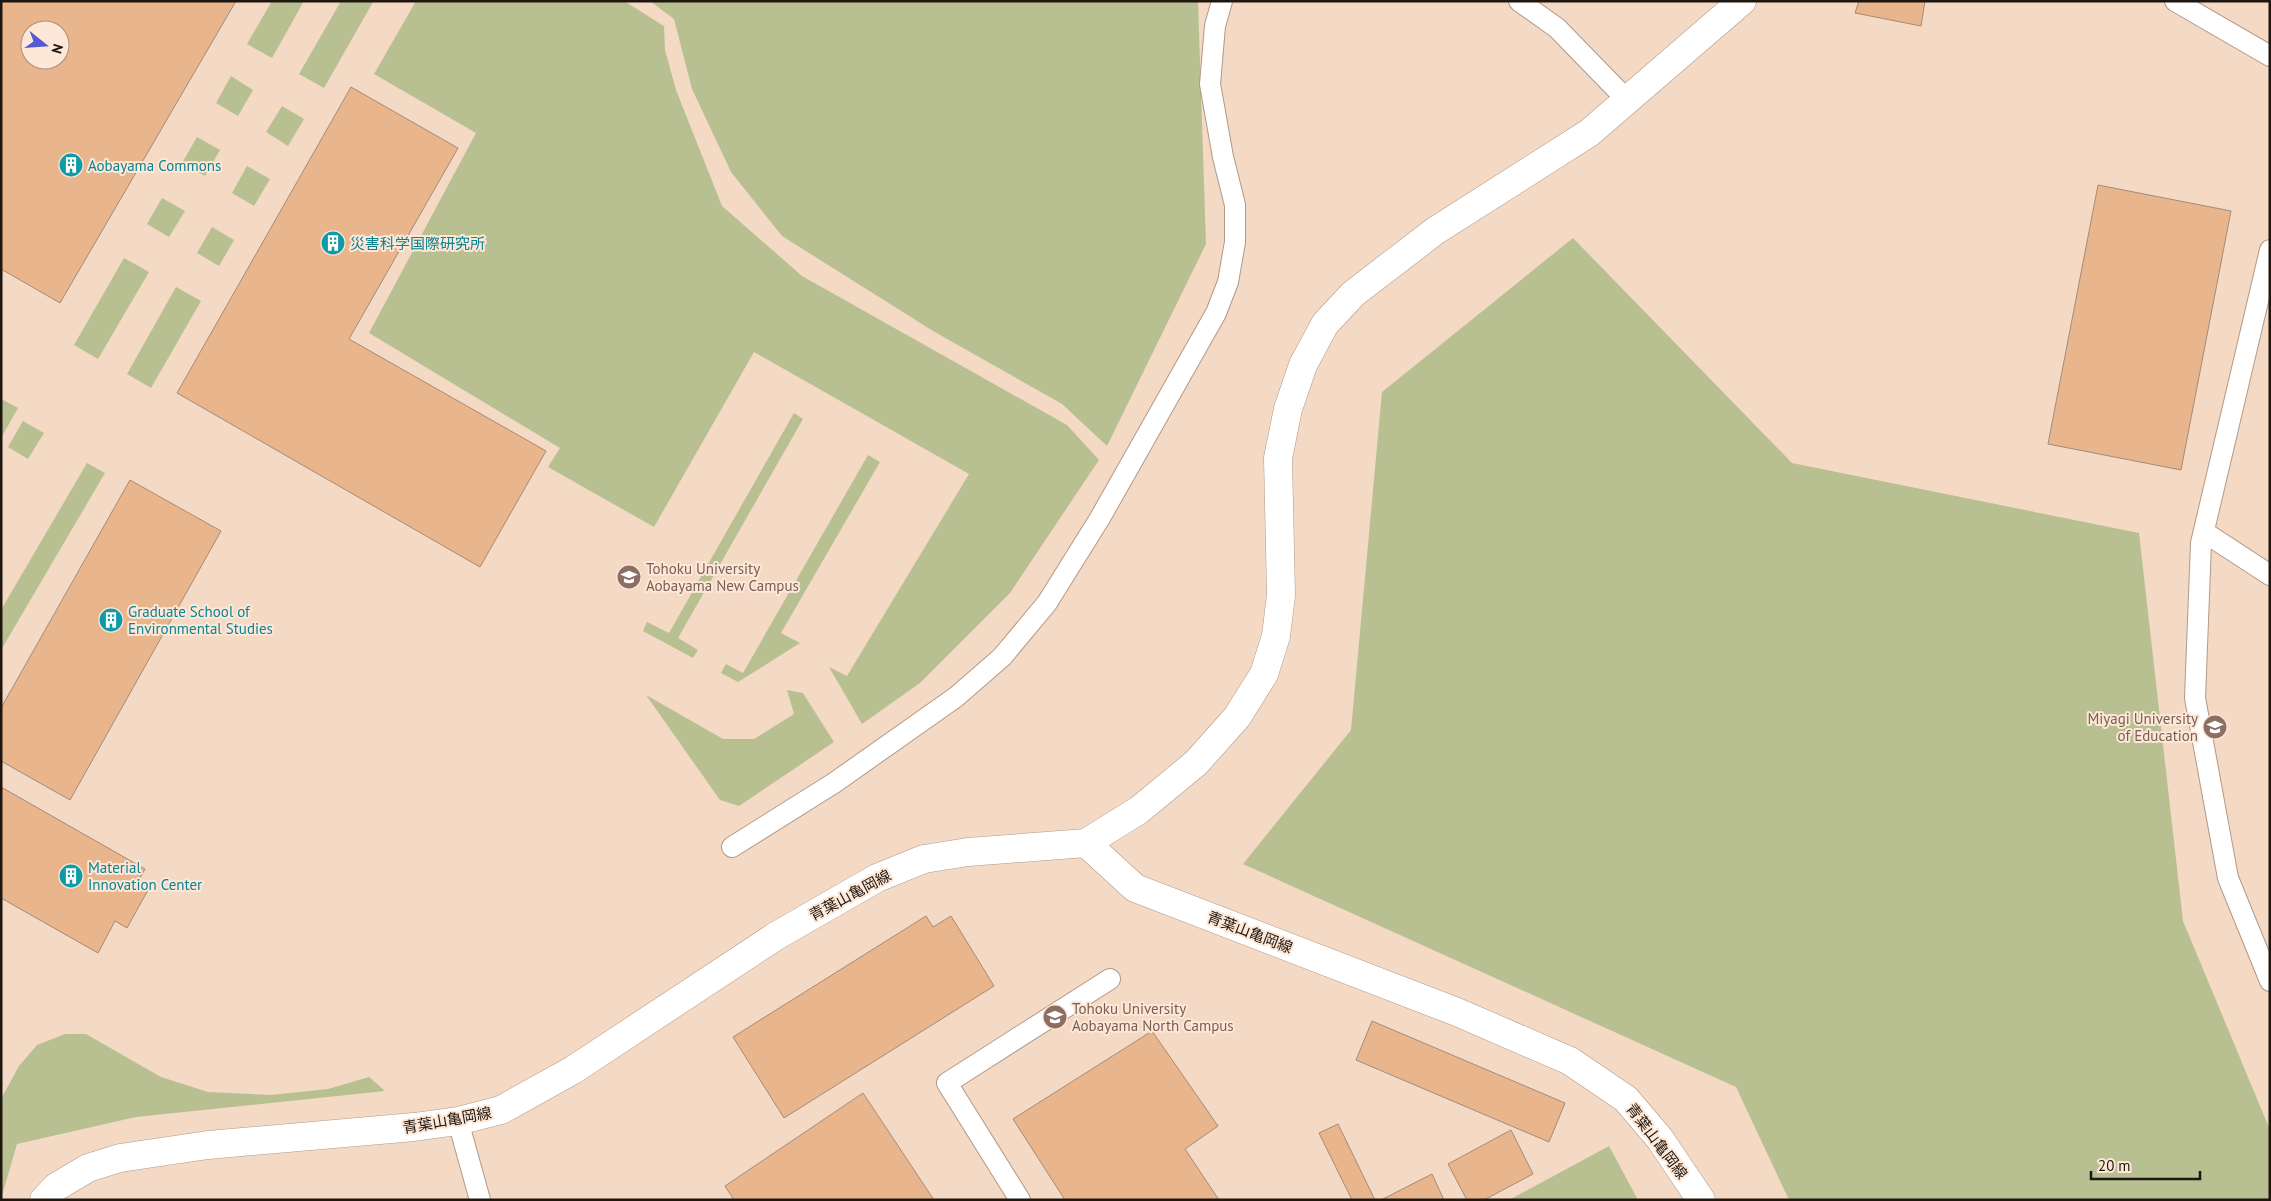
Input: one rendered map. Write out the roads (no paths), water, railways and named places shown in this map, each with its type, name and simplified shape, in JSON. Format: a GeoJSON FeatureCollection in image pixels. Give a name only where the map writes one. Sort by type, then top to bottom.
{"type":"FeatureCollection","features":[{"type":"Feature","properties":{"kind":"street"},"geometry":{"type":"LineString","coordinates":[[1086,843],[1139,810],[1196,763],[1237,717],[1264,674],[1276,636],[1281,595],[1278,458],[1291,400],[1303,366],[1325,324],[1353,294],[1435,231],[1589,133],[1742,1]]}},
{"type":"Feature","properties":{"kind":"street","name":"青葉山亀岡線"},"geometry":{"type":"LineString","coordinates":[[44,1200],[56,1187],[88,1168],[120,1158],[208,1145],[414,1127],[458,1121],[501,1110],[573,1070],[776,936],[877,878],[924,859],[968,852],[1086,843],[1135,888],[1458,1012],[1570,1062],[1626,1099],[1660,1139],[1701,1200]]}},
{"type":"Feature","properties":{"kind":"lane"},"geometry":{"type":"LineString","coordinates":[[732,847],[834,783],[956,697],[1002,656],[1047,603],[1134,460],[1216,313],[1228,282],[1236,242],[1235,205],[1222,157],[1210,84],[1215,26],[1222,1]]}},
{"type":"Feature","properties":{"kind":"lane"},"geometry":{"type":"LineString","coordinates":[[1519,1],[1557,28],[1628,101]]}},
{"type":"Feature","properties":{"kind":"lane"},"geometry":{"type":"LineString","coordinates":[[2175,1],[2270,56]]}},
{"type":"Feature","properties":{"kind":"lane"},"geometry":{"type":"LineString","coordinates":[[2270,250],[2201,543],[2195,698],[2228,878],[2270,982]]}},
{"type":"Feature","properties":{"kind":"lane"},"geometry":{"type":"LineString","coordinates":[[2204,532],[2270,575]]}},
{"type":"Feature","properties":{"kind":"lane"},"geometry":{"type":"LineString","coordinates":[[1020,1200],[947,1083],[1110,980]]}},
{"type":"Feature","properties":{"kind":"lane"},"geometry":{"type":"LineString","coordinates":[[458,1121],[480,1200]]}},
{"type":"Feature","properties":{"kind":"place","name":"Aobayama Commons"},"geometry":{"type":"Point","coordinates":[71,165]}},
{"type":"Feature","properties":{"kind":"place","name":"災害科学国際研究所"},"geometry":{"type":"Point","coordinates":[333,243]}},
{"type":"Feature","properties":{"kind":"place","name":"Tohoku University Aobayama New Campus"},"geometry":{"type":"Point","coordinates":[629,577]}},
{"type":"Feature","properties":{"kind":"place","name":"Graduate School of Environmental Studies"},"geometry":{"type":"Point","coordinates":[111,620]}},
{"type":"Feature","properties":{"kind":"place","name":"Miyagi University of Education"},"geometry":{"type":"Point","coordinates":[2215,727]}},
{"type":"Feature","properties":{"kind":"place","name":"Material Innovation Center"},"geometry":{"type":"Point","coordinates":[71,876]}},
{"type":"Feature","properties":{"kind":"place","name":"Tohoku University Aobayama North Campus"},"geometry":{"type":"Point","coordinates":[1055,1017]}}]}
